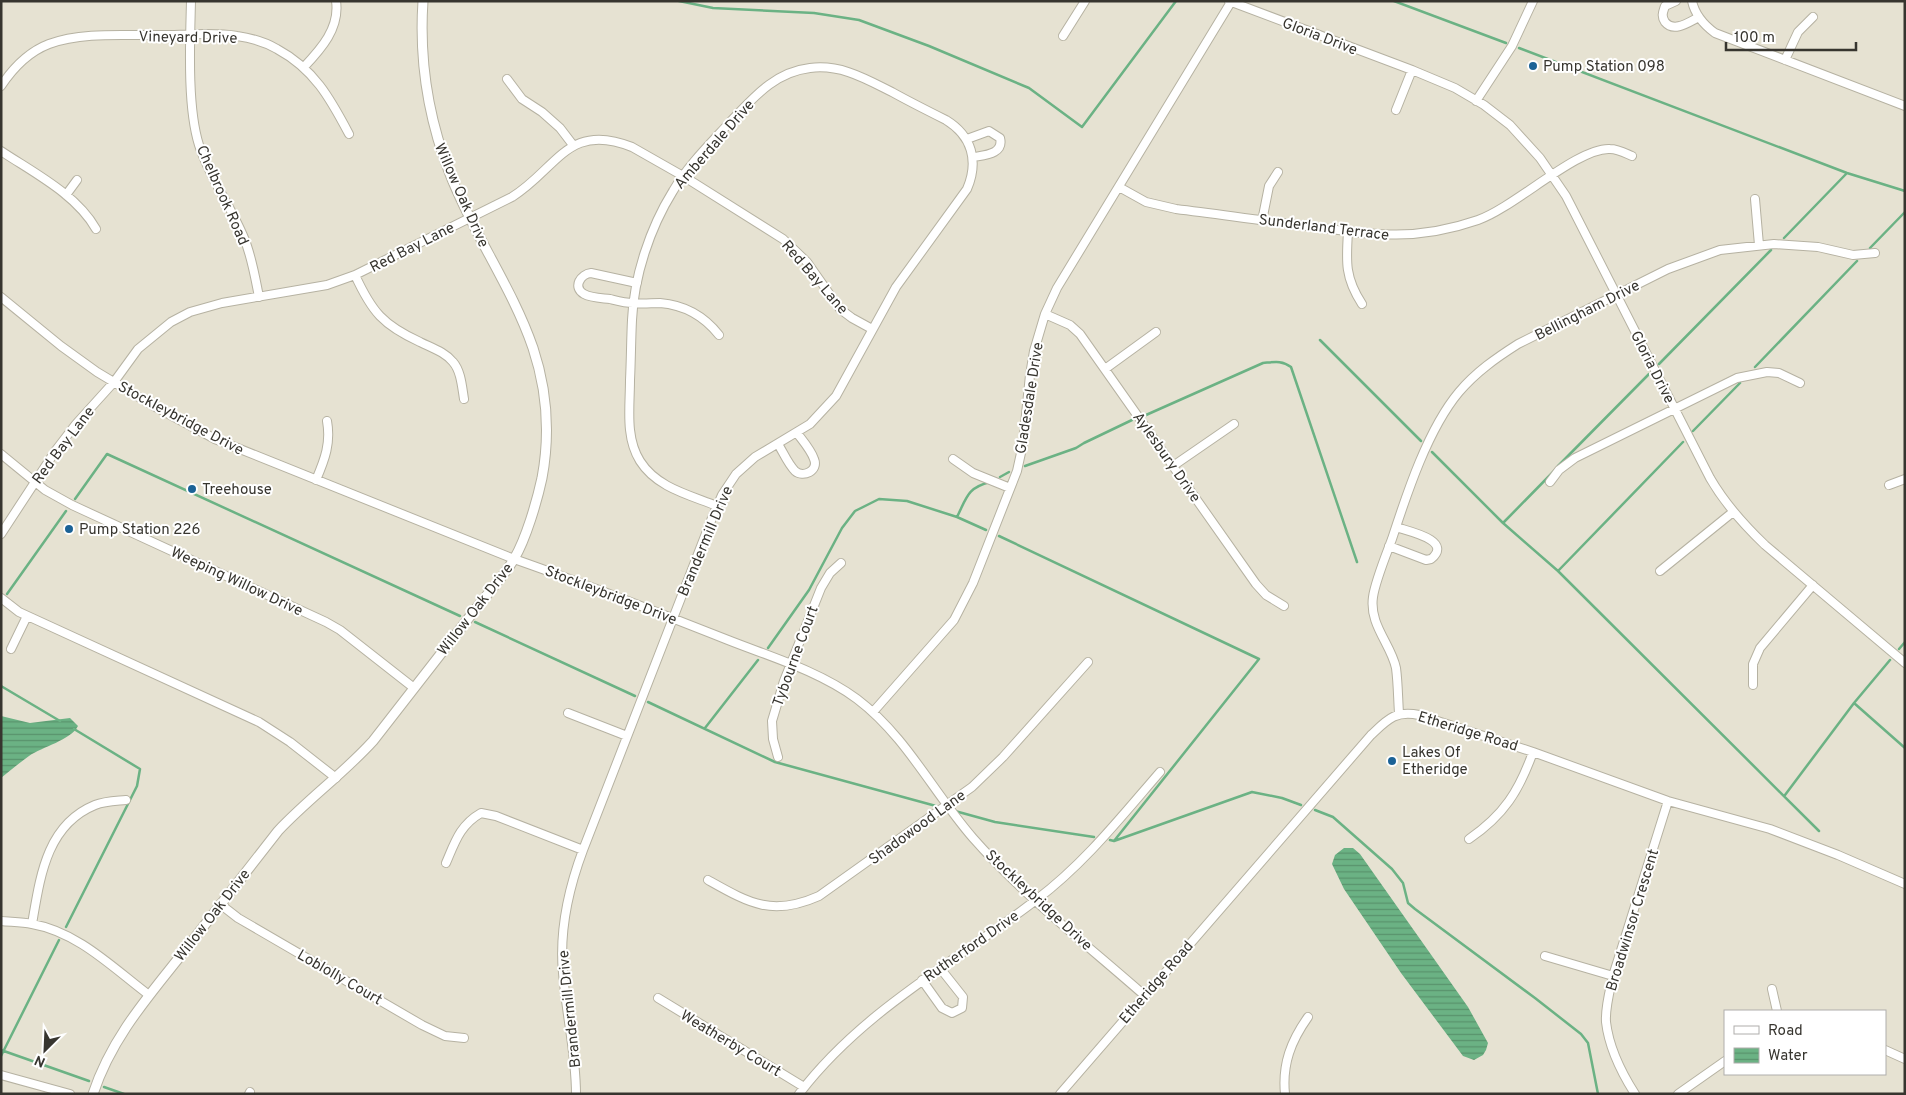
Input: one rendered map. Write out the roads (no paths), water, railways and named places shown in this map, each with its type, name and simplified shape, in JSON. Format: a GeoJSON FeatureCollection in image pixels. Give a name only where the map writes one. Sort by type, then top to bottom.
{"type":"FeatureCollection","features":[{"type":"Feature","properties":{"kind":"street","name":"Chelbrook Road"},"geometry":{"type":"LineString","coordinates":[[191,1],[192,107],[199,144],[206,166],[244,238],[252,263],[259,297]]}},
{"type":"Feature","properties":{"kind":"street"},"geometry":{"type":"LineString","coordinates":[[304,66],[331,33],[335,18],[336,1]]}},
{"type":"Feature","properties":{"kind":"street","name":"Willow Oak Drive"},"geometry":{"type":"LineString","coordinates":[[93,1094],[101,1071],[114,1044],[149,995],[220,904],[278,831],[373,741],[514,559],[540,490],[545,458],[546,423],[540,373],[525,326],[450,176],[431,114],[423,66],[423,1]]}},
{"type":"Feature","properties":{"kind":"street"},"geometry":{"type":"LineString","coordinates":[[1063,36],[1085,1]]}},
{"type":"Feature","properties":{"kind":"street"},"geometry":{"type":"LineString","coordinates":[[1476,101],[1512,46],[1533,1]]}},
{"type":"Feature","properties":{"kind":"street"},"geometry":{"type":"LineString","coordinates":[[1676,1],[1665,6],[1662,14],[1664,21],[1669,25],[1675,27],[1682,26],[1699,17]]}},
{"type":"Feature","properties":{"kind":"street"},"geometry":{"type":"LineString","coordinates":[[1692,1],[1699,17],[1715,33],[1905,106]]}},
{"type":"Feature","properties":{"kind":"street","name":"Gloria Drive"},"geometry":{"type":"LineString","coordinates":[[1230,2],[1438,80],[1476,101],[1510,125],[1532,147],[1553,175],[1710,478],[1732,512],[1765,545],[1905,663]]}},
{"type":"Feature","properties":{"kind":"street","name":"Gladesdale Drive"},"geometry":{"type":"LineString","coordinates":[[873,712],[954,620],[973,583],[1020,458],[1034,351],[1045,314],[1057,288],[1230,2]]}},
{"type":"Feature","properties":{"kind":"street"},"geometry":{"type":"LineString","coordinates":[[1786,60],[1798,32],[1813,17]]}},
{"type":"Feature","properties":{"kind":"street","name":"Vineyard Drive"},"geometry":{"type":"LineString","coordinates":[[1,86],[19,63],[32,53],[48,44],[66,39],[94,36],[223,35],[251,39],[277,48],[304,66],[323,88],[349,134]]}},
{"type":"Feature","properties":{"kind":"street","name":"Amberdale Drive"},"geometry":{"type":"LineString","coordinates":[[717,506],[662,483],[653,477],[641,463],[631,440],[632,318],[637,284],[653,230],[672,191],[683,176],[761,89],[784,75],[809,68],[836,68],[858,75],[946,120],[960,130],[971,148]]}},
{"type":"Feature","properties":{"kind":"street"},"geometry":{"type":"LineString","coordinates":[[1396,110],[1412,70]]}},
{"type":"Feature","properties":{"kind":"street"},"geometry":{"type":"LineString","coordinates":[[507,79],[522,99],[542,112],[560,128],[573,145]]}},
{"type":"Feature","properties":{"kind":"street"},"geometry":{"type":"LineString","coordinates":[[967,139],[989,131],[1000,138],[1001,145],[998,150],[974,157]]}},
{"type":"Feature","properties":{"kind":"street","name":"Red Bay Lane"},"geometry":{"type":"LineString","coordinates":[[1,534],[56,450],[76,424],[114,382],[138,349],[171,322],[190,312],[222,303],[327,284],[355,274],[523,190],[564,150],[583,142],[602,139],[618,141],[632,147],[683,176],[783,239],[807,262],[840,309],[872,329]]}},
{"type":"Feature","properties":{"kind":"street","name":"Brandermill Drive"},"geometry":{"type":"LineString","coordinates":[[576,1094],[562,951],[568,894],[672,618],[717,506],[736,474],[755,457],[810,424],[836,396],[896,288],[967,189],[972,178],[974,157],[971,148]]}},
{"type":"Feature","properties":{"kind":"street","name":"Sunderland Terrace"},"geometry":{"type":"LineString","coordinates":[[1118,187],[1153,204],[1348,232],[1396,236],[1426,234],[1453,228],[1493,213],[1580,158],[1597,150],[1610,148],[1632,156]]}},
{"type":"Feature","properties":{"kind":"street"},"geometry":{"type":"LineString","coordinates":[[1,151],[76,202],[89,217],[96,229]]}},
{"type":"Feature","properties":{"kind":"street"},"geometry":{"type":"LineString","coordinates":[[1262,220],[1269,186],[1278,172]]}},
{"type":"Feature","properties":{"kind":"street"},"geometry":{"type":"LineString","coordinates":[[66,195],[77,180]]}},
{"type":"Feature","properties":{"kind":"street"},"geometry":{"type":"LineString","coordinates":[[1755,199],[1758,244]]}},
{"type":"Feature","properties":{"kind":"street"},"geometry":{"type":"LineString","coordinates":[[1348,232],[1346,267],[1349,281],[1362,304]]}},
{"type":"Feature","properties":{"kind":"street","name":"Bellingham Drive"},"geometry":{"type":"LineString","coordinates":[[1399,714],[1396,668],[1378,632],[1372,597],[1396,527],[1432,435],[1444,413],[1459,392],[1477,374],[1511,349],[1616,294],[1676,265],[1700,256],[1720,250],[1758,244],[1801,245],[1853,255],[1875,253]]}},
{"type":"Feature","properties":{"kind":"street"},"geometry":{"type":"LineString","coordinates":[[637,284],[591,273],[581,277],[578,282],[579,289],[590,296],[634,304],[660,303],[681,307],[705,320],[719,335]]}},
{"type":"Feature","properties":{"kind":"street"},"geometry":{"type":"LineString","coordinates":[[355,274],[370,305],[388,325],[396,331],[445,354],[454,363],[464,399]]}},
{"type":"Feature","properties":{"kind":"street","name":"Stockleybridge Drive"},"geometry":{"type":"LineString","coordinates":[[1,297],[61,346],[114,382],[215,439],[514,559],[791,664],[842,690],[873,712],[896,735],[971,836],[991,858],[1144,995]]}},
{"type":"Feature","properties":{"kind":"street","name":"Aylesbury Drive"},"geometry":{"type":"LineString","coordinates":[[1045,314],[1070,325],[1080,334],[1256,584],[1266,595],[1284,606]]}},
{"type":"Feature","properties":{"kind":"street"},"geometry":{"type":"LineString","coordinates":[[1105,369],[1156,332]]}},
{"type":"Feature","properties":{"kind":"street"},"geometry":{"type":"LineString","coordinates":[[1550,482],[1559,470],[1575,458],[1723,383],[1746,375],[1767,372],[1780,373],[1800,383]]}},
{"type":"Feature","properties":{"kind":"street"},"geometry":{"type":"LineString","coordinates":[[316,480],[325,460],[329,444],[327,421]]}},
{"type":"Feature","properties":{"kind":"street"},"geometry":{"type":"LineString","coordinates":[[1173,466],[1234,424]]}},
{"type":"Feature","properties":{"kind":"street"},"geometry":{"type":"LineString","coordinates":[[778,444],[794,470],[799,474],[806,474],[812,471],[816,464],[814,458],[797,433]]}},
{"type":"Feature","properties":{"kind":"street","name":"Weeping Willow Drive"},"geometry":{"type":"LineString","coordinates":[[1,454],[45,490],[72,505],[326,622],[340,630],[414,688]]}},
{"type":"Feature","properties":{"kind":"street"},"geometry":{"type":"LineString","coordinates":[[953,459],[972,473],[1010,488]]}},
{"type":"Feature","properties":{"kind":"street"},"geometry":{"type":"LineString","coordinates":[[1889,486],[1905,479]]}},
{"type":"Feature","properties":{"kind":"street"},"geometry":{"type":"LineString","coordinates":[[1660,571],[1732,512]]}},
{"type":"Feature","properties":{"kind":"street"},"geometry":{"type":"LineString","coordinates":[[1389,546],[1426,560],[1431,559],[1437,552],[1437,547],[1433,540],[1396,527]]}},
{"type":"Feature","properties":{"kind":"street","name":"Tybourne Court"},"geometry":{"type":"LineString","coordinates":[[778,757],[773,739],[772,721],[784,681],[821,588],[826,579],[841,563]]}},
{"type":"Feature","properties":{"kind":"street"},"geometry":{"type":"LineString","coordinates":[[1753,685],[1753,664],[1760,648],[1813,585]]}},
{"type":"Feature","properties":{"kind":"street"},"geometry":{"type":"LineString","coordinates":[[1,598],[27,616],[259,722],[290,742],[336,778]]}},
{"type":"Feature","properties":{"kind":"street"},"geometry":{"type":"LineString","coordinates":[[11,649],[27,616]]}},
{"type":"Feature","properties":{"kind":"street","name":"Shadowood Lane"},"geometry":{"type":"LineString","coordinates":[[708,880],[752,903],[774,906],[797,905],[819,896],[972,787],[1003,757],[1088,662]]}},
{"type":"Feature","properties":{"kind":"street"},"geometry":{"type":"LineString","coordinates":[[568,713],[627,736]]}},
{"type":"Feature","properties":{"kind":"street","name":"Etheridge Road"},"geometry":{"type":"LineString","coordinates":[[1060,1094],[1371,735],[1387,720],[1399,714],[1419,715],[1533,752],[1668,801],[1770,829],[1838,855],[1905,884]]}},
{"type":"Feature","properties":{"kind":"street"},"geometry":{"type":"LineString","coordinates":[[1470,839],[1486,827],[1510,801],[1524,778],[1533,752]]}},
{"type":"Feature","properties":{"kind":"street","name":"Rutherford Drive"},"geometry":{"type":"LineString","coordinates":[[802,1090],[830,1059],[871,1019],[922,980],[1036,900],[1062,878],[1094,847],[1160,772]]}},
{"type":"Feature","properties":{"kind":"street"},"geometry":{"type":"LineString","coordinates":[[32,924],[44,862],[56,838],[69,822],[95,805],[126,800]]}},
{"type":"Feature","properties":{"kind":"street","name":"Broadwinsor Crescent"},"geometry":{"type":"LineString","coordinates":[[1635,1094],[1623,1076],[1615,1056],[1606,1021],[1613,976],[1668,801]]}},
{"type":"Feature","properties":{"kind":"street"},"geometry":{"type":"LineString","coordinates":[[446,863],[458,835],[469,820],[480,813],[496,816],[583,850]]}},
{"type":"Feature","properties":{"kind":"street","name":"Loblolly Court"},"geometry":{"type":"LineString","coordinates":[[220,904],[238,918],[422,1025],[445,1036],[464,1038]]}},
{"type":"Feature","properties":{"kind":"street"},"geometry":{"type":"LineString","coordinates":[[1,921],[32,924],[58,932],[84,945],[149,995]]}},
{"type":"Feature","properties":{"kind":"street"},"geometry":{"type":"LineString","coordinates":[[1545,956],[1613,976]]}},
{"type":"Feature","properties":{"kind":"street"},"geometry":{"type":"LineString","coordinates":[[922,980],[942,1008],[952,1013],[958,1012],[962,1008],[963,998],[940,968]]}},
{"type":"Feature","properties":{"kind":"street"},"geometry":{"type":"LineString","coordinates":[[1772,989],[1777,1010]]}},
{"type":"Feature","properties":{"kind":"street","name":"Weatherby Court"},"geometry":{"type":"LineString","coordinates":[[658,998],[802,1090]]}},
{"type":"Feature","properties":{"kind":"street"},"geometry":{"type":"LineString","coordinates":[[1285,1094],[1284,1067],[1289,1049],[1297,1032],[1308,1017]]}},
{"type":"Feature","properties":{"kind":"street"},"geometry":{"type":"LineString","coordinates":[[1886,1050],[1905,1059]]}},
{"type":"Feature","properties":{"kind":"street"},"geometry":{"type":"LineString","coordinates":[[1678,1094],[1724,1062]]}},
{"type":"Feature","properties":{"kind":"street"},"geometry":{"type":"LineString","coordinates":[[1,1075],[70,1094]]}},
{"type":"Feature","properties":{"kind":"water"},"geometry":{"type":"Polygon","coordinates":[[[1,716],[30,723],[70,718],[78,726],[63,739],[29,756],[1,778],[1,716]]]}},
{"type":"Feature","properties":{"kind":"water"},"geometry":{"type":"Polygon","coordinates":[[[1344,848],[1353,848],[1360,854],[1468,1007],[1488,1043],[1483,1055],[1474,1060],[1463,1056],[1401,973],[1344,889],[1332,864],[1335,855],[1344,848]]]}},
{"type":"Feature","properties":{"kind":"waterway"},"geometry":{"type":"LineString","coordinates":[[679,1],[713,8],[814,13],[859,20],[929,46],[1029,88],[1082,127],[1176,1]]}},
{"type":"Feature","properties":{"kind":"waterway"},"geometry":{"type":"LineString","coordinates":[[1394,1],[1506,43]]}},
{"type":"Feature","properties":{"kind":"waterway"},"geometry":{"type":"LineString","coordinates":[[1519,48],[1847,173],[1905,191]]}},
{"type":"Feature","properties":{"kind":"waterway"},"geometry":{"type":"LineString","coordinates":[[1784,238],[1847,173]]}},
{"type":"Feature","properties":{"kind":"waterway"},"geometry":{"type":"LineString","coordinates":[[1870,248],[1905,212]]}},
{"type":"Feature","properties":{"kind":"waterway"},"geometry":{"type":"LineString","coordinates":[[1659,364],[1771,250]]}},
{"type":"Feature","properties":{"kind":"waterway"},"geometry":{"type":"LineString","coordinates":[[1755,367],[1857,261]]}},
{"type":"Feature","properties":{"kind":"waterway"},"geometry":{"type":"LineString","coordinates":[[1320,340],[1421,441]]}},
{"type":"Feature","properties":{"kind":"waterway"},"geometry":{"type":"LineString","coordinates":[[1146,415],[1263,363],[1281,362],[1291,367],[1357,562]]}},
{"type":"Feature","properties":{"kind":"waterway"},"geometry":{"type":"LineString","coordinates":[[1558,466],[1649,374]]}},
{"type":"Feature","properties":{"kind":"waterway"},"geometry":{"type":"LineString","coordinates":[[1693,431],[1740,383]]}},
{"type":"Feature","properties":{"kind":"waterway"},"geometry":{"type":"LineString","coordinates":[[1025,466],[1076,448],[1132,420]]}},
{"type":"Feature","properties":{"kind":"waterway"},"geometry":{"type":"LineString","coordinates":[[1558,571],[1683,442]]}},
{"type":"Feature","properties":{"kind":"waterway"},"geometry":{"type":"LineString","coordinates":[[1432,452],[1503,523],[1558,571],[1819,831]]}},
{"type":"Feature","properties":{"kind":"waterway"},"geometry":{"type":"LineString","coordinates":[[75,499],[107,454],[460,616]]}},
{"type":"Feature","properties":{"kind":"waterway"},"geometry":{"type":"LineString","coordinates":[[1503,523],[1555,470]]}},
{"type":"Feature","properties":{"kind":"waterway"},"geometry":{"type":"LineString","coordinates":[[1000,477],[1009,472]]}},
{"type":"Feature","properties":{"kind":"waterway"},"geometry":{"type":"LineString","coordinates":[[957,517],[972,490],[990,482]]}},
{"type":"Feature","properties":{"kind":"waterway"},"geometry":{"type":"LineString","coordinates":[[768,648],[809,590],[842,528],[855,511],[879,499],[907,501],[957,517],[986,530]]}},
{"type":"Feature","properties":{"kind":"waterway"},"geometry":{"type":"LineString","coordinates":[[7,594],[66,511]]}},
{"type":"Feature","properties":{"kind":"waterway"},"geometry":{"type":"LineString","coordinates":[[999,536],[1259,659],[1114,841]]}},
{"type":"Feature","properties":{"kind":"waterway"},"geometry":{"type":"LineString","coordinates":[[475,622],[635,696]]}},
{"type":"Feature","properties":{"kind":"waterway"},"geometry":{"type":"LineString","coordinates":[[1899,649],[1905,642]]}},
{"type":"Feature","properties":{"kind":"waterway"},"geometry":{"type":"LineString","coordinates":[[705,728],[758,660]]}},
{"type":"Feature","properties":{"kind":"waterway"},"geometry":{"type":"LineString","coordinates":[[1785,795],[1854,703],[1890,660]]}},
{"type":"Feature","properties":{"kind":"waterway"},"geometry":{"type":"LineString","coordinates":[[1,686],[60,721]]}},
{"type":"Feature","properties":{"kind":"waterway"},"geometry":{"type":"LineString","coordinates":[[648,702],[775,762],[936,806]]}},
{"type":"Feature","properties":{"kind":"waterway"},"geometry":{"type":"LineString","coordinates":[[1854,703],[1905,748]]}},
{"type":"Feature","properties":{"kind":"waterway"},"geometry":{"type":"LineString","coordinates":[[66,927],[137,786],[140,769],[74,729]]}},
{"type":"Feature","properties":{"kind":"waterway"},"geometry":{"type":"LineString","coordinates":[[1110,840],[1114,841],[1252,792],[1282,798],[1301,805]]}},
{"type":"Feature","properties":{"kind":"waterway"},"geometry":{"type":"LineString","coordinates":[[1315,810],[1333,817],[1392,869],[1403,883],[1408,903],[1415,909],[1581,1034],[1588,1043],[1598,1094]]}},
{"type":"Feature","properties":{"kind":"waterway"},"geometry":{"type":"LineString","coordinates":[[955,811],[995,822],[1094,837]]}},
{"type":"Feature","properties":{"kind":"waterway"},"geometry":{"type":"LineString","coordinates":[[1,1056],[59,940]]}},
{"type":"Feature","properties":{"kind":"waterway"},"geometry":{"type":"LineString","coordinates":[[1,1050],[89,1081]]}},
{"type":"Feature","properties":{"kind":"waterway"},"geometry":{"type":"LineString","coordinates":[[104,1087],[124,1094]]}},
{"type":"Feature","properties":{"kind":"place","name":"Pump Station 098"},"geometry":{"type":"Point","coordinates":[1533,66]}},
{"type":"Feature","properties":{"kind":"place","name":"Treehouse"},"geometry":{"type":"Point","coordinates":[192,489]}},
{"type":"Feature","properties":{"kind":"place","name":"Pump Station 226"},"geometry":{"type":"Point","coordinates":[69,529]}},
{"type":"Feature","properties":{"kind":"place","name":"Lakes Of Etheridge"},"geometry":{"type":"Point","coordinates":[1392,761]}}]}
